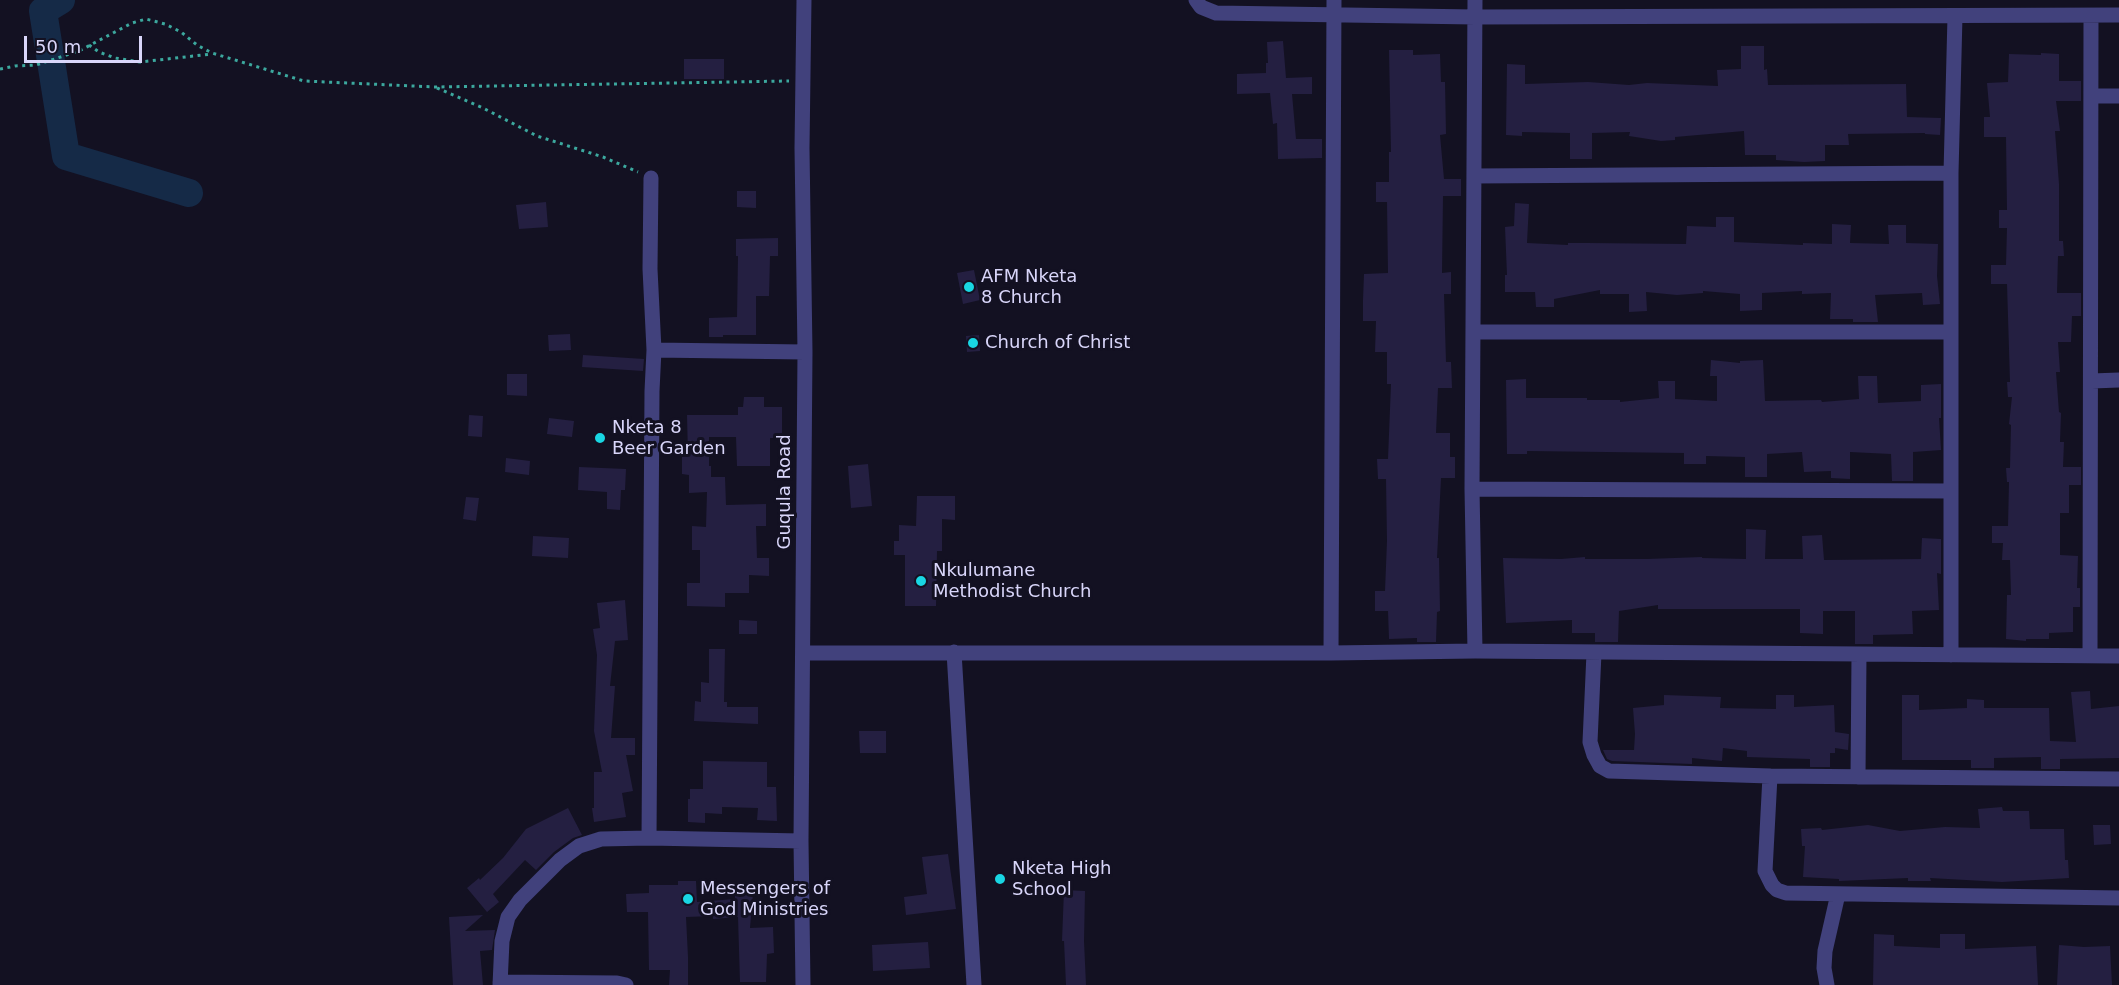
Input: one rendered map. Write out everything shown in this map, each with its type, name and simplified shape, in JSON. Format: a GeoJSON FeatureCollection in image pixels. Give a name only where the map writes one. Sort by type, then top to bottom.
{"type":"FeatureCollection","features":[{"type":"Feature","properties":{"kind":"street","name":"Guqula Road"},"geometry":{"type":"LineString","coordinates":[[803,985],[801,841],[804,653],[804,0]]}},
{"type":"Feature","properties":{"kind":"street"},"geometry":{"type":"LineString","coordinates":[[1196,0],[1201,8],[1216,13],[1334,7],[1475,17],[1763,7],[1955,16],[2119,15]]}},
{"type":"Feature","properties":{"kind":"street"},"geometry":{"type":"LineString","coordinates":[[1475,0],[1472,489],[1475,651]]}},
{"type":"Feature","properties":{"kind":"street"},"geometry":{"type":"LineString","coordinates":[[1330,653],[1334,7]]}},
{"type":"Feature","properties":{"kind":"street"},"geometry":{"type":"LineString","coordinates":[[1951,655],[1951,173],[1955,16]]}},
{"type":"Feature","properties":{"kind":"street"},"geometry":{"type":"LineString","coordinates":[[2090,656],[2091,16]]}},
{"type":"Feature","properties":{"kind":"street"},"geometry":{"type":"LineString","coordinates":[[2092,96],[2119,96]]}},
{"type":"Feature","properties":{"kind":"street"},"geometry":{"type":"LineString","coordinates":[[1474,176],[1951,173]]}},
{"type":"Feature","properties":{"kind":"street"},"geometry":{"type":"LineString","coordinates":[[649,838],[654,350],[651,178]]}},
{"type":"Feature","properties":{"kind":"street"},"geometry":{"type":"LineString","coordinates":[[1474,332],[1951,332]]}},
{"type":"Feature","properties":{"kind":"street"},"geometry":{"type":"LineString","coordinates":[[654,350],[805,352]]}},
{"type":"Feature","properties":{"kind":"street"},"geometry":{"type":"LineString","coordinates":[[2092,381],[2119,380]]}},
{"type":"Feature","properties":{"kind":"street"},"geometry":{"type":"LineString","coordinates":[[1472,489],[1950,491]]}},
{"type":"Feature","properties":{"kind":"street"},"geometry":{"type":"LineString","coordinates":[[804,653],[1475,651],[2119,656]]}},
{"type":"Feature","properties":{"kind":"street"},"geometry":{"type":"LineString","coordinates":[[954,652],[974,985]]}},
{"type":"Feature","properties":{"kind":"street"},"geometry":{"type":"LineString","coordinates":[[1594,652],[1590,742],[1600,766],[1609,771],[1770,776],[2119,779]]}},
{"type":"Feature","properties":{"kind":"street"},"geometry":{"type":"LineString","coordinates":[[1858,777],[1859,655]]}},
{"type":"Feature","properties":{"kind":"street"},"geometry":{"type":"LineString","coordinates":[[1770,776],[1765,871],[1777,890],[1786,893],[2119,898]]}},
{"type":"Feature","properties":{"kind":"street"},"geometry":{"type":"LineString","coordinates":[[626,985],[617,983],[500,984],[502,941],[508,917],[520,900],[572,850],[589,841],[601,839],[801,841]]}},
{"type":"Feature","properties":{"kind":"street"},"geometry":{"type":"LineString","coordinates":[[1827,985],[1824,968],[1825,951],[1838,894]]}},
{"type":"Feature","properties":{"kind":"path"},"geometry":{"type":"LineString","coordinates":[[0,61],[1,69],[36,65],[79,51],[132,23],[146,19],[165,24],[181,32],[197,45],[214,54],[304,81],[435,87],[803,81]]}},
{"type":"Feature","properties":{"kind":"path"},"geometry":{"type":"LineString","coordinates":[[89,45],[115,58],[140,62],[214,54]]}},
{"type":"Feature","properties":{"kind":"path"},"geometry":{"type":"LineString","coordinates":[[435,87],[483,108],[537,136],[603,157],[651,178]]}},
{"type":"Feature","properties":{"kind":"building"},"geometry":{"type":"Polygon","coordinates":[[[1283,41],[1286,78],[1312,77],[1312,94],[1292,94],[1296,139],[1322,139],[1322,158],[1278,159],[1277,123],[1273,124],[1270,93],[1237,94],[1237,74],[1266,73],[1267,42],[1283,41]]]}},
{"type":"Feature","properties":{"kind":"building"},"geometry":{"type":"Polygon","coordinates":[[[1741,46],[1764,46],[1764,70],[1767,69],[1768,85],[1906,84],[1907,117],[1941,118],[1940,135],[1925,133],[1848,134],[1849,145],[1825,145],[1825,161],[1804,162],[1776,160],[1776,155],[1745,155],[1744,131],[1675,137],[1675,140],[1661,141],[1629,136],[1630,132],[1592,133],[1592,159],[1570,159],[1570,133],[1522,132],[1522,136],[1506,135],[1507,64],[1525,65],[1525,84],[1588,82],[1718,86],[1717,70],[1741,69],[1741,46]]]}},
{"type":"Feature","properties":{"kind":"building"},"geometry":{"type":"Polygon","coordinates":[[[1389,50],[1413,50],[1413,55],[1440,54],[1441,82],[1445,82],[1446,134],[1440,135],[1444,179],[1461,179],[1461,196],[1443,196],[1442,273],[1451,272],[1451,294],[1444,294],[1446,362],[1451,362],[1452,388],[1438,388],[1436,433],[1450,433],[1450,457],[1455,457],[1455,478],[1441,478],[1437,558],[1439,558],[1440,611],[1437,612],[1436,642],[1417,642],[1417,638],[1389,639],[1388,611],[1375,611],[1375,591],[1385,591],[1387,541],[1386,479],[1378,479],[1377,459],[1388,459],[1391,384],[1387,384],[1387,352],[1375,352],[1376,321],[1363,321],[1363,300],[1364,274],[1388,273],[1387,202],[1376,202],[1376,182],[1389,182],[1389,152],[1391,152],[1389,50]]]}},
{"type":"Feature","properties":{"kind":"building"},"geometry":{"type":"Polygon","coordinates":[[[2041,53],[2059,54],[2059,81],[2081,81],[2081,101],[2056,101],[2060,131],[2055,131],[2059,184],[2059,241],[2063,241],[2064,256],[2058,256],[2057,293],[2081,293],[2081,316],[2072,316],[2071,342],[2058,342],[2060,372],[2056,372],[2059,412],[2061,413],[2060,442],[2064,442],[2063,467],[2081,467],[2081,485],[2069,485],[2069,513],[2060,513],[2060,555],[2078,556],[2077,588],[2080,588],[2080,607],[2073,607],[2073,632],[2049,633],[2049,639],[2026,639],[2026,641],[2006,639],[2007,595],[2011,595],[2010,560],[2002,560],[2003,543],[1992,543],[1992,526],[2008,526],[2009,482],[2007,482],[2006,468],[2010,468],[2011,425],[2009,424],[2012,397],[2008,397],[2007,382],[2010,382],[2007,284],[1991,284],[1991,265],[2006,265],[2007,228],[1999,228],[1999,210],[2007,210],[2006,137],[1984,137],[1984,117],[1990,117],[1987,83],[2008,82],[2009,54],[2041,55],[2041,53]]]}},
{"type":"Feature","properties":{"kind":"building"},"geometry":{"type":"Polygon","coordinates":[[[684,59],[724,59],[724,79],[684,79],[684,59]]]}},
{"type":"Feature","properties":{"kind":"building"},"geometry":{"type":"Polygon","coordinates":[[[737,191],[756,191],[756,208],[737,207],[737,191]]]}},
{"type":"Feature","properties":{"kind":"building"},"geometry":{"type":"Polygon","coordinates":[[[546,202],[548,227],[519,229],[516,205],[546,202]]]}},
{"type":"Feature","properties":{"kind":"building"},"geometry":{"type":"Polygon","coordinates":[[[1515,203],[1529,204],[1527,243],[1686,244],[1687,226],[1716,227],[1716,217],[1734,217],[1734,242],[1832,244],[1832,224],[1851,225],[1850,243],[1889,244],[1888,225],[1906,225],[1906,243],[1938,244],[1937,276],[1940,304],[1923,305],[1922,293],[1875,295],[1878,322],[1830,319],[1831,293],[1802,294],[1802,291],[1762,293],[1762,310],[1740,311],[1740,294],[1703,291],[1703,293],[1677,295],[1646,292],[1647,311],[1629,312],[1629,294],[1600,294],[1600,290],[1554,299],[1554,307],[1536,307],[1535,292],[1505,292],[1505,275],[1507,275],[1505,227],[1514,226],[1515,203]]]}},
{"type":"Feature","properties":{"kind":"building"},"geometry":{"type":"Polygon","coordinates":[[[778,238],[778,256],[770,256],[769,296],[756,296],[756,335],[709,337],[709,318],[737,317],[736,239],[778,238]]]}},
{"type":"Feature","properties":{"kind":"building","name":"AFM Nketa 8 Church"},"geometry":{"type":"Polygon","coordinates":[[[974,270],[980,300],[963,304],[957,273],[974,270]]]}},
{"type":"Feature","properties":{"kind":"building"},"geometry":{"type":"Polygon","coordinates":[[[570,334],[571,350],[549,351],[548,335],[570,334]]]}},
{"type":"Feature","properties":{"kind":"building","name":"Church of Christ"},"geometry":{"type":"Polygon","coordinates":[[[979,335],[980,351],[967,352],[966,336],[979,335]]]}},
{"type":"Feature","properties":{"kind":"building"},"geometry":{"type":"Polygon","coordinates":[[[583,355],[644,359],[643,371],[582,367],[583,355]]]}},
{"type":"Feature","properties":{"kind":"building"},"geometry":{"type":"Polygon","coordinates":[[[1711,360],[1740,363],[1740,361],[1763,360],[1765,401],[1821,400],[1822,402],[1859,399],[1858,376],[1877,376],[1878,403],[1921,401],[1921,385],[1941,384],[1941,418],[1939,418],[1941,450],[1913,452],[1913,481],[1892,481],[1891,454],[1850,452],[1850,479],[1831,478],[1831,471],[1804,472],[1802,452],[1767,454],[1767,477],[1745,477],[1745,457],[1706,456],[1706,464],[1684,464],[1684,453],[1527,451],[1527,454],[1507,454],[1506,380],[1526,379],[1526,398],[1587,398],[1587,400],[1620,400],[1620,402],[1659,398],[1658,381],[1675,381],[1675,399],[1717,401],[1717,376],[1710,376],[1711,360]]]}},
{"type":"Feature","properties":{"kind":"building"},"geometry":{"type":"Polygon","coordinates":[[[507,374],[527,374],[527,396],[507,395],[507,374]]]}},
{"type":"Feature","properties":{"kind":"building"},"geometry":{"type":"Polygon","coordinates":[[[744,397],[764,397],[764,407],[782,407],[782,438],[770,438],[770,466],[737,466],[736,437],[709,437],[709,466],[711,466],[711,477],[725,477],[726,505],[766,504],[766,526],[756,526],[757,558],[769,558],[769,576],[749,575],[749,593],[725,593],[725,607],[687,606],[687,583],[700,583],[700,550],[692,550],[692,526],[706,527],[707,492],[689,493],[689,475],[682,474],[682,456],[688,456],[687,415],[738,415],[738,407],[743,407],[744,397]]]}},
{"type":"Feature","properties":{"kind":"building"},"geometry":{"type":"Polygon","coordinates":[[[469,415],[483,416],[482,437],[468,436],[469,415]]]}},
{"type":"Feature","properties":{"kind":"building"},"geometry":{"type":"Polygon","coordinates":[[[549,418],[574,421],[572,437],[547,434],[549,418]]]}},
{"type":"Feature","properties":{"kind":"building"},"geometry":{"type":"Polygon","coordinates":[[[506,458],[530,461],[529,475],[505,472],[506,458]]]}},
{"type":"Feature","properties":{"kind":"building"},"geometry":{"type":"Polygon","coordinates":[[[868,464],[872,506],[851,508],[848,466],[868,464]]]}},
{"type":"Feature","properties":{"kind":"building"},"geometry":{"type":"Polygon","coordinates":[[[579,467],[626,469],[625,490],[621,490],[620,510],[607,509],[607,492],[578,490],[579,467]]]}},
{"type":"Feature","properties":{"kind":"building","name":"Nkulumane Methodist Church"},"geometry":{"type":"Polygon","coordinates":[[[917,496],[955,496],[955,520],[942,519],[942,551],[937,551],[936,606],[905,606],[905,555],[894,555],[894,541],[899,541],[899,525],[916,526],[917,496]]]}},
{"type":"Feature","properties":{"kind":"building"},"geometry":{"type":"Polygon","coordinates":[[[466,497],[479,498],[476,521],[463,519],[466,497]]]}},
{"type":"Feature","properties":{"kind":"building"},"geometry":{"type":"Polygon","coordinates":[[[1746,529],[1766,530],[1765,559],[1803,559],[1802,536],[1822,535],[1824,560],[1921,559],[1922,538],[1941,539],[1941,574],[1937,573],[1939,610],[1912,611],[1913,634],[1873,635],[1873,644],[1855,644],[1855,611],[1823,611],[1823,634],[1800,633],[1800,609],[1658,609],[1658,605],[1619,611],[1618,642],[1595,642],[1595,633],[1572,633],[1572,620],[1506,623],[1503,558],[1702,557],[1746,559],[1746,529]]]}},
{"type":"Feature","properties":{"kind":"building"},"geometry":{"type":"Polygon","coordinates":[[[533,536],[569,538],[568,558],[532,556],[533,536]]]}},
{"type":"Feature","properties":{"kind":"building"},"geometry":{"type":"Polygon","coordinates":[[[625,600],[628,640],[615,641],[610,686],[615,686],[611,738],[635,738],[635,755],[626,755],[633,791],[622,793],[626,817],[594,822],[592,808],[594,808],[594,772],[602,772],[594,731],[597,655],[593,629],[600,628],[597,603],[625,600]]]}},
{"type":"Feature","properties":{"kind":"building"},"geometry":{"type":"Polygon","coordinates":[[[739,620],[757,621],[757,634],[739,634],[739,620]]]}},
{"type":"Feature","properties":{"kind":"building"},"geometry":{"type":"Polygon","coordinates":[[[709,649],[725,649],[724,702],[727,702],[727,707],[758,707],[758,724],[694,721],[695,701],[701,702],[701,682],[709,683],[709,649]]]}},
{"type":"Feature","properties":{"kind":"building"},"geometry":{"type":"Polygon","coordinates":[[[2090,691],[2091,709],[2119,706],[2119,758],[2060,759],[2060,769],[2041,769],[2041,757],[1994,758],[1994,768],[1971,768],[1971,760],[1902,760],[1902,695],[1919,695],[1919,710],[1967,708],[1967,699],[1984,700],[1984,708],[2049,708],[2050,741],[2076,742],[2071,692],[2090,691]]]}},
{"type":"Feature","properties":{"kind":"building"},"geometry":{"type":"Polygon","coordinates":[[[1664,695],[1721,697],[1720,708],[1776,709],[1776,695],[1794,695],[1794,707],[1834,705],[1835,732],[1849,734],[1848,750],[1835,748],[1835,753],[1830,753],[1830,767],[1810,767],[1810,759],[1747,757],[1747,751],[1723,748],[1722,761],[1692,758],[1692,764],[1607,759],[1603,750],[1634,750],[1633,708],[1664,705],[1664,695]]]}},
{"type":"Feature","properties":{"kind":"building"},"geometry":{"type":"Polygon","coordinates":[[[859,731],[886,731],[886,753],[860,753],[859,731]]]}},
{"type":"Feature","properties":{"kind":"building"},"geometry":{"type":"Polygon","coordinates":[[[703,761],[767,762],[767,787],[776,787],[777,821],[757,820],[758,808],[722,807],[722,814],[705,813],[705,823],[688,822],[690,789],[703,789],[703,761]]]}},
{"type":"Feature","properties":{"kind":"building"},"geometry":{"type":"Polygon","coordinates":[[[2002,807],[2003,811],[2029,811],[2030,829],[2064,829],[2065,860],[2068,860],[2069,878],[2002,882],[1930,878],[1931,881],[1908,881],[1908,878],[1839,881],[1839,879],[1803,877],[1805,846],[1802,846],[1801,829],[1821,828],[1822,830],[1868,825],[1900,831],[1945,827],[1980,828],[1978,809],[2002,807]]]}},
{"type":"Feature","properties":{"kind":"building"},"geometry":{"type":"Polygon","coordinates":[[[568,808],[582,835],[573,838],[554,852],[536,870],[525,860],[493,894],[499,902],[487,912],[467,888],[479,878],[480,880],[503,858],[526,829],[568,808]]]}},
{"type":"Feature","properties":{"kind":"building"},"geometry":{"type":"Polygon","coordinates":[[[2093,825],[2110,825],[2111,844],[2094,845],[2093,825]]]}},
{"type":"Feature","properties":{"kind":"building"},"geometry":{"type":"Polygon","coordinates":[[[948,854],[956,909],[906,915],[904,897],[927,894],[922,857],[948,854]]]}},
{"type":"Feature","properties":{"kind":"building"},"geometry":{"type":"Polygon","coordinates":[[[678,881],[696,881],[697,902],[735,899],[735,892],[753,893],[750,928],[773,927],[774,953],[767,954],[766,982],[740,982],[738,917],[713,919],[713,916],[686,917],[688,985],[669,985],[670,970],[649,970],[648,912],[627,912],[626,894],[649,893],[649,885],[678,885],[678,881]]]}},
{"type":"Feature","properties":{"kind":"building"},"geometry":{"type":"Polygon","coordinates":[[[1064,890],[1085,891],[1086,985],[1066,985],[1064,941],[1062,941],[1064,890]]]}},
{"type":"Feature","properties":{"kind":"building"},"geometry":{"type":"Polygon","coordinates":[[[483,915],[465,931],[495,930],[492,950],[480,951],[483,985],[453,985],[449,917],[483,915]]]}},
{"type":"Feature","properties":{"kind":"building"},"geometry":{"type":"Polygon","coordinates":[[[1874,934],[1894,935],[1894,946],[1940,948],[1940,934],[1965,934],[1965,949],[2036,946],[2038,985],[1873,985],[1874,934]]]}},
{"type":"Feature","properties":{"kind":"building"},"geometry":{"type":"Polygon","coordinates":[[[928,942],[930,968],[873,971],[872,945],[928,942]]]}},
{"type":"Feature","properties":{"kind":"building"},"geometry":{"type":"Polygon","coordinates":[[[2059,945],[2110,946],[2112,985],[2057,985],[2059,945]]]}},
{"type":"Feature","properties":{"kind":"waterway"},"geometry":{"type":"LineString","coordinates":[[61,0],[43,11],[66,156],[189,193]]}},
{"type":"Feature","properties":{"kind":"place","name":"AFM Nketa 8 Church"},"geometry":{"type":"Point","coordinates":[969,287]}},
{"type":"Feature","properties":{"kind":"place","name":"Church of Christ"},"geometry":{"type":"Point","coordinates":[973,343]}},
{"type":"Feature","properties":{"kind":"place","name":"Nketa 8 Beer Garden"},"geometry":{"type":"Point","coordinates":[600,438]}},
{"type":"Feature","properties":{"kind":"place","name":"Nkulumane Methodist Church"},"geometry":{"type":"Point","coordinates":[921,581]}},
{"type":"Feature","properties":{"kind":"place","name":"Nketa High School"},"geometry":{"type":"Point","coordinates":[1000,879]}},
{"type":"Feature","properties":{"kind":"place","name":"Messengers of God Ministries"},"geometry":{"type":"Point","coordinates":[688,899]}}]}
